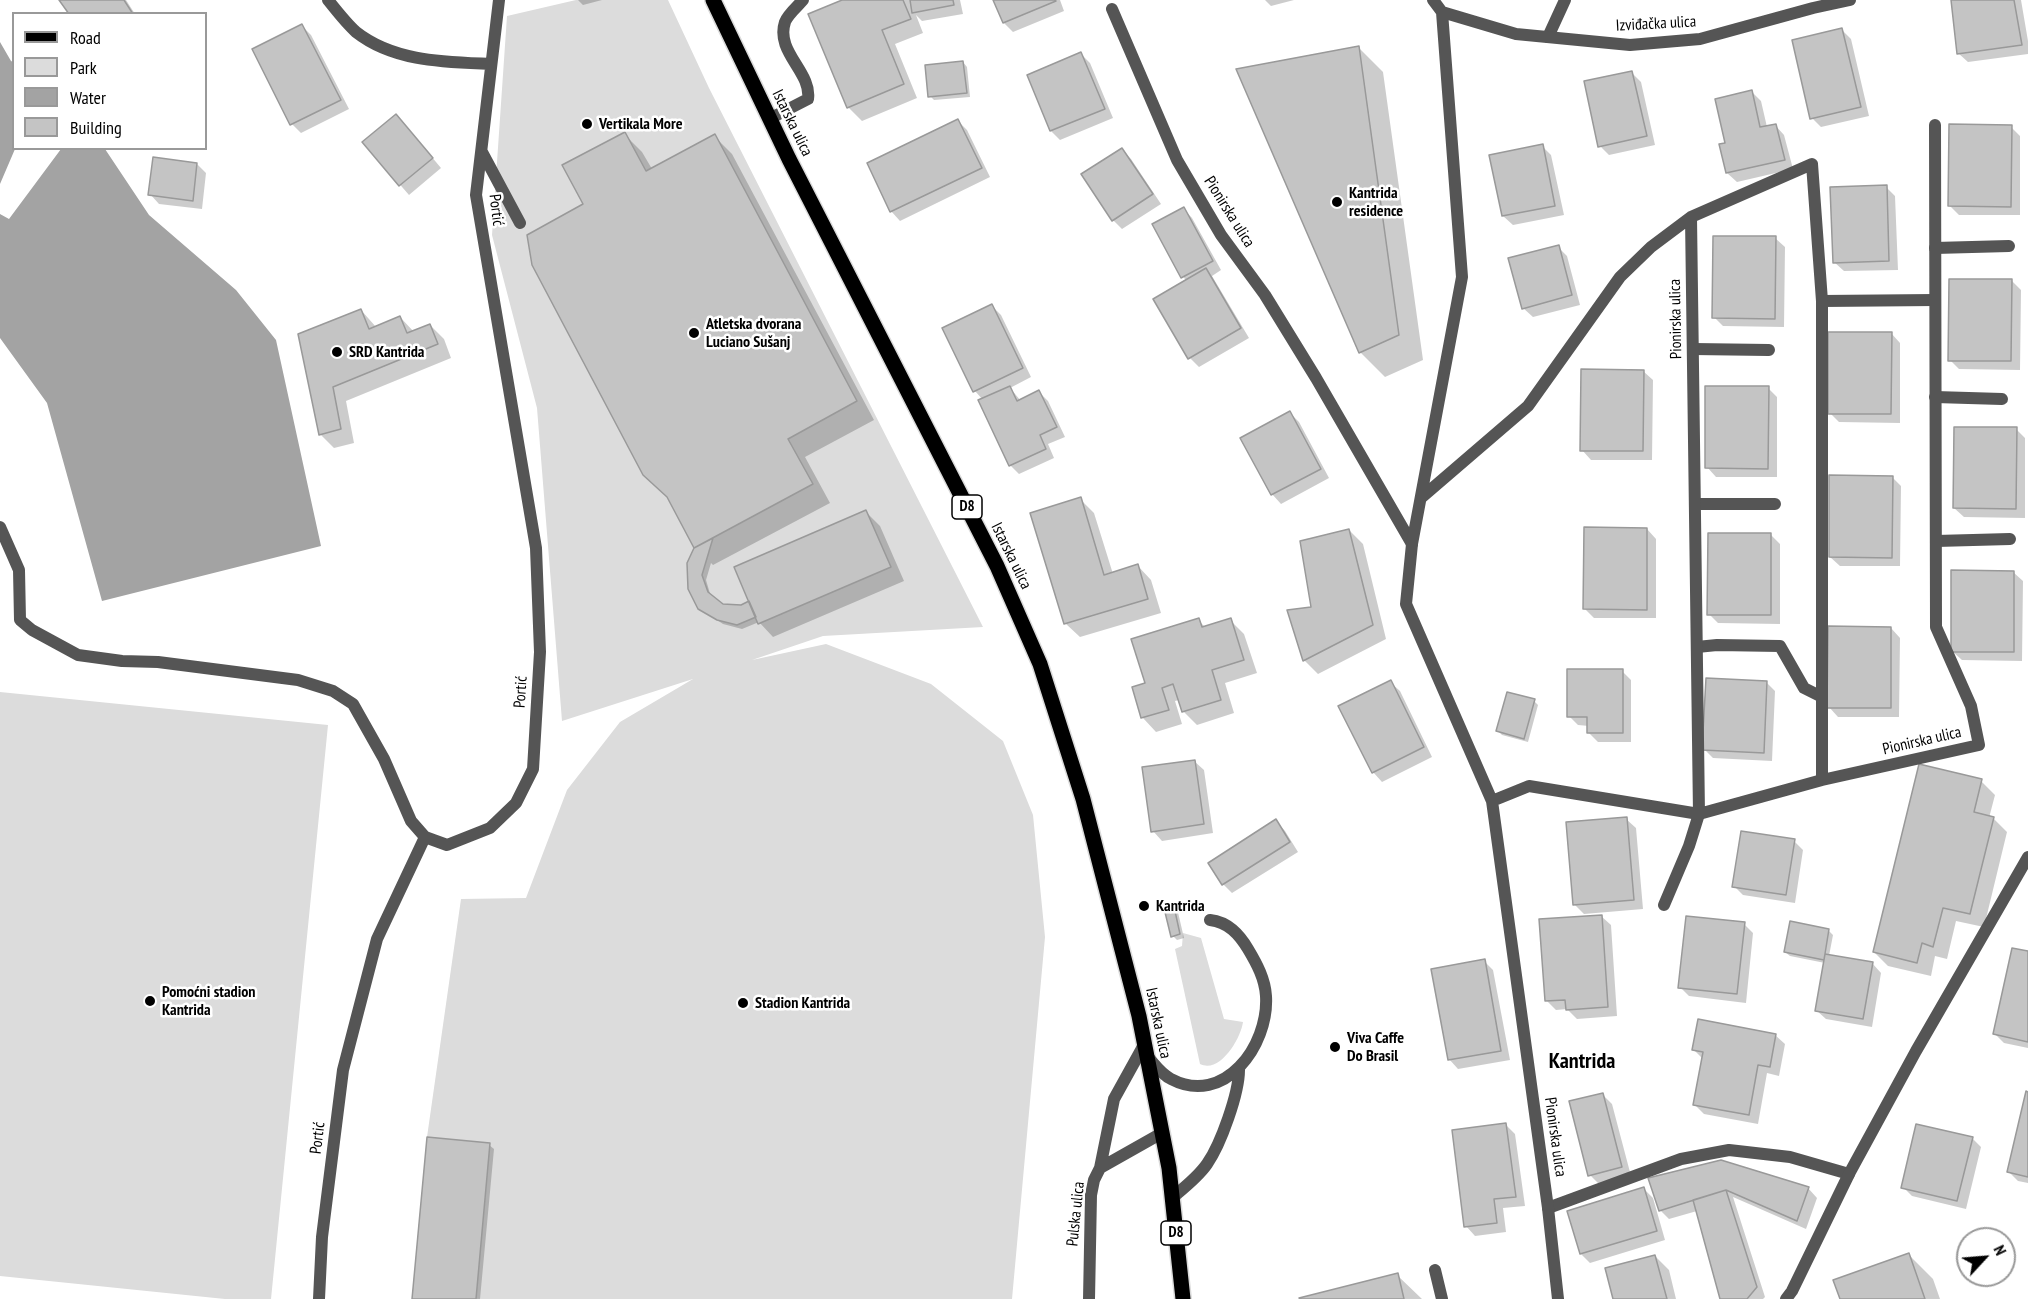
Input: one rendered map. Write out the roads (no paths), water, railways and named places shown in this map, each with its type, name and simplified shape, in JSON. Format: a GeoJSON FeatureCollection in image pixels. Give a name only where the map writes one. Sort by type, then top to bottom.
{"type":"FeatureCollection","features":[{"type":"Feature","properties":{"kind":"main road","name":"Istarska ulica"},"geometry":{"type":"LineString","coordinates":[[713,0],[789,159],[997,566],[1024,626],[1057,714],[1083,799],[1118,928],[1162,1133]]}},
{"type":"Feature","properties":{"kind":"main road","name":"D8"},"geometry":{"type":"LineString","coordinates":[[1162,1133],[1173,1197],[1183,1299]]}},
{"type":"Feature","properties":{"kind":"street"},"geometry":{"type":"LineString","coordinates":[[328,0],[356,32],[387,50],[434,61],[491,64]]}},
{"type":"Feature","properties":{"kind":"street","name":"Portić"},"geometry":{"type":"LineString","coordinates":[[319,1299],[322,1237],[343,1070],[377,939],[425,837],[447,845],[490,828],[516,803],[532,769],[540,652],[536,548],[476,195],[499,0]]}},
{"type":"Feature","properties":{"kind":"street"},"geometry":{"type":"LineString","coordinates":[[771,118],[808,99],[809,92],[787,51],[783,33],[785,21],[803,0]]}},
{"type":"Feature","properties":{"kind":"street"},"geometry":{"type":"LineString","coordinates":[[1433,0],[1442,12]]}},
{"type":"Feature","properties":{"kind":"street"},"geometry":{"type":"LineString","coordinates":[[1548,37],[1565,0]]}},
{"type":"Feature","properties":{"kind":"street","name":"Izviđačka ulica"},"geometry":{"type":"LineString","coordinates":[[1442,12],[1516,34],[1630,45],[1700,39],[1812,4],[1850,0]]}},
{"type":"Feature","properties":{"kind":"street","name":"Pionirska ulica"},"geometry":{"type":"LineString","coordinates":[[1112,9],[1177,160],[1221,236],[1265,295],[1311,369],[1412,544]]}},
{"type":"Feature","properties":{"kind":"street","name":"Pionirska ulica"},"geometry":{"type":"LineString","coordinates":[[1442,12],[1462,277],[1412,544],[1406,604],[1492,801],[1548,1208],[1558,1299]]}},
{"type":"Feature","properties":{"kind":"street","name":"Pionirska ulica"},"geometry":{"type":"LineString","coordinates":[[1492,801],[1529,786],[1699,814],[1822,780],[1978,745],[1971,706],[1936,627],[1935,125]]}},
{"type":"Feature","properties":{"kind":"street"},"geometry":{"type":"LineString","coordinates":[[482,152],[520,223]]}},
{"type":"Feature","properties":{"kind":"street"},"geometry":{"type":"LineString","coordinates":[[1421,498],[1528,406],[1620,277],[1651,247],[1691,217],[1812,164],[1822,301],[1822,780]]}},
{"type":"Feature","properties":{"kind":"street","name":"Pionirska ulica"},"geometry":{"type":"LineString","coordinates":[[1691,217],[1699,814]]}},
{"type":"Feature","properties":{"kind":"street"},"geometry":{"type":"LineString","coordinates":[[1935,248],[2009,246]]}},
{"type":"Feature","properties":{"kind":"street"},"geometry":{"type":"LineString","coordinates":[[1822,301],[1935,300]]}},
{"type":"Feature","properties":{"kind":"street"},"geometry":{"type":"LineString","coordinates":[[1693,349],[1770,350]]}},
{"type":"Feature","properties":{"kind":"street"},"geometry":{"type":"LineString","coordinates":[[1935,397],[2002,399]]}},
{"type":"Feature","properties":{"kind":"street"},"geometry":{"type":"LineString","coordinates":[[1695,504],[1775,504]]}},
{"type":"Feature","properties":{"kind":"street"},"geometry":{"type":"LineString","coordinates":[[0,527],[20,570],[20,620],[32,630],[78,655],[122,661],[158,662],[298,680],[333,691],[353,704],[384,759],[411,821],[425,837]]}},
{"type":"Feature","properties":{"kind":"street"},"geometry":{"type":"LineString","coordinates":[[1936,541],[2010,538]]}},
{"type":"Feature","properties":{"kind":"street"},"geometry":{"type":"LineString","coordinates":[[1697,647],[1780,646],[1804,688],[1822,697]]}},
{"type":"Feature","properties":{"kind":"street"},"geometry":{"type":"LineString","coordinates":[[1664,905],[1689,846],[1699,814]]}},
{"type":"Feature","properties":{"kind":"street"},"geometry":{"type":"LineString","coordinates":[[1786,1299],[1849,1173],[1916,1051],[2028,857]]}},
{"type":"Feature","properties":{"kind":"street"},"geometry":{"type":"LineString","coordinates":[[1173,1197],[1209,1162],[1236,1093],[1239,1070],[1261,1031],[1265,1008],[1265,989],[1259,970],[1244,943],[1228,926],[1219,921],[1210,920]]}},
{"type":"Feature","properties":{"kind":"street"},"geometry":{"type":"LineString","coordinates":[[1100,1168],[1114,1099],[1146,1050],[1157,1069],[1169,1079],[1193,1086],[1215,1083],[1239,1070]]}},
{"type":"Feature","properties":{"kind":"street","name":"Pulska ulica"},"geometry":{"type":"LineString","coordinates":[[1089,1299],[1091,1195],[1094,1180],[1100,1168],[1162,1133]]}},
{"type":"Feature","properties":{"kind":"street"},"geometry":{"type":"LineString","coordinates":[[1548,1208],[1681,1159],[1729,1150],[1790,1157],[1849,1173]]}},
{"type":"Feature","properties":{"kind":"street"},"geometry":{"type":"LineString","coordinates":[[1435,1270],[1442,1299]]}},
{"type":"Feature","properties":{"kind":"water"},"geometry":{"type":"Polygon","coordinates":[[[0,42],[12,62],[12,150],[15,150],[0,184],[0,42]]]}},
{"type":"Feature","properties":{"kind":"water"},"geometry":{"type":"Polygon","coordinates":[[[60,150],[106,150],[149,215],[236,290],[276,340],[321,546],[102,601],[47,403],[0,338],[0,214],[9,219],[60,150]]]}},
{"type":"Feature","properties":{"kind":"place","name":"Vertikala More"},"geometry":{"type":"Point","coordinates":[587,124]}},
{"type":"Feature","properties":{"kind":"place","name":"Kantrida residence"},"geometry":{"type":"Point","coordinates":[1337,202]}},
{"type":"Feature","properties":{"kind":"place","name":"Atletska dvorana Luciano Sušanj"},"geometry":{"type":"Point","coordinates":[694,333]}},
{"type":"Feature","properties":{"kind":"place","name":"SRD Kantrida"},"geometry":{"type":"Point","coordinates":[337,352]}},
{"type":"Feature","properties":{"kind":"place","name":"Kantrida"},"geometry":{"type":"Point","coordinates":[1144,906]}},
{"type":"Feature","properties":{"kind":"place","name":"Pomoćni stadion Kantrida"},"geometry":{"type":"Point","coordinates":[150,1001]}},
{"type":"Feature","properties":{"kind":"place","name":"Stadion Kantrida"},"geometry":{"type":"Point","coordinates":[743,1003]}},
{"type":"Feature","properties":{"kind":"place","name":"Viva Caffe Do Brasil"},"geometry":{"type":"Point","coordinates":[1335,1047]}},
{"type":"Feature","properties":{"kind":"district","name":"Kantrida"},"geometry":{"type":"Point","coordinates":[1582,1062]}}]}
